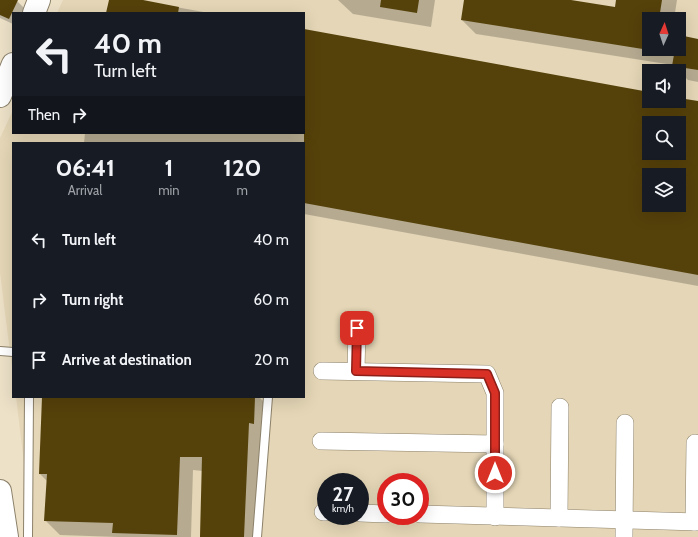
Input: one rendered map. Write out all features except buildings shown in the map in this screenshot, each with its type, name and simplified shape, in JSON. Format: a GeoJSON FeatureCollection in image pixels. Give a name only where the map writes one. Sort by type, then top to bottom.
{"type":"FeatureCollection","features":[{"type":"Feature","properties":{"kind":"main road"},"geometry":{"type":"LineString","coordinates":[[34,12],[39,0]]}},
{"type":"Feature","properties":{"kind":"main road"},"geometry":{"type":"LineString","coordinates":[[0,96],[12,66]]}},
{"type":"Feature","properties":{"kind":"main road"},"geometry":{"type":"LineString","coordinates":[[0,491],[7,537]]}},
{"type":"Feature","properties":{"kind":"street"},"geometry":{"type":"LineString","coordinates":[[356,371],[357,328]]}},
{"type":"Feature","properties":{"kind":"street"},"geometry":{"type":"LineString","coordinates":[[322,371],[487,374],[495,393],[495,517]]}},
{"type":"Feature","properties":{"kind":"street"},"geometry":{"type":"LineString","coordinates":[[559,518],[560,407]]}},
{"type":"Feature","properties":{"kind":"street"},"geometry":{"type":"LineString","coordinates":[[624,537],[625,424]]}},
{"type":"Feature","properties":{"kind":"street"},"geometry":{"type":"LineString","coordinates":[[321,441],[495,444]]}},
{"type":"Feature","properties":{"kind":"street"},"geometry":{"type":"LineString","coordinates":[[429,514],[696,522],[695,444]]}},
{"type":"Feature","properties":{"kind":"lane"},"geometry":{"type":"LineString","coordinates":[[0,351],[12,352]]}},
{"type":"Feature","properties":{"kind":"lane"},"geometry":{"type":"LineString","coordinates":[[28,537],[29,398]]}},
{"type":"Feature","properties":{"kind":"lane"},"geometry":{"type":"LineString","coordinates":[[257,537],[268,398]]}},
{"type":"Feature","properties":{"kind":"shaded area"},"geometry":{"type":"Polygon","coordinates":[[[63,0],[698,0],[698,537],[33,537],[16,398],[305,398],[305,142],[12,142],[12,368],[0,273],[0,138],[12,112],[12,134],[305,134],[305,12],[57,12],[63,0]]]}},
{"type":"Feature","properties":{"kind":"route"},"geometry":{"type":"LineString","coordinates":[[357,328],[356,371],[487,374],[495,393],[495,473]]}}]}
